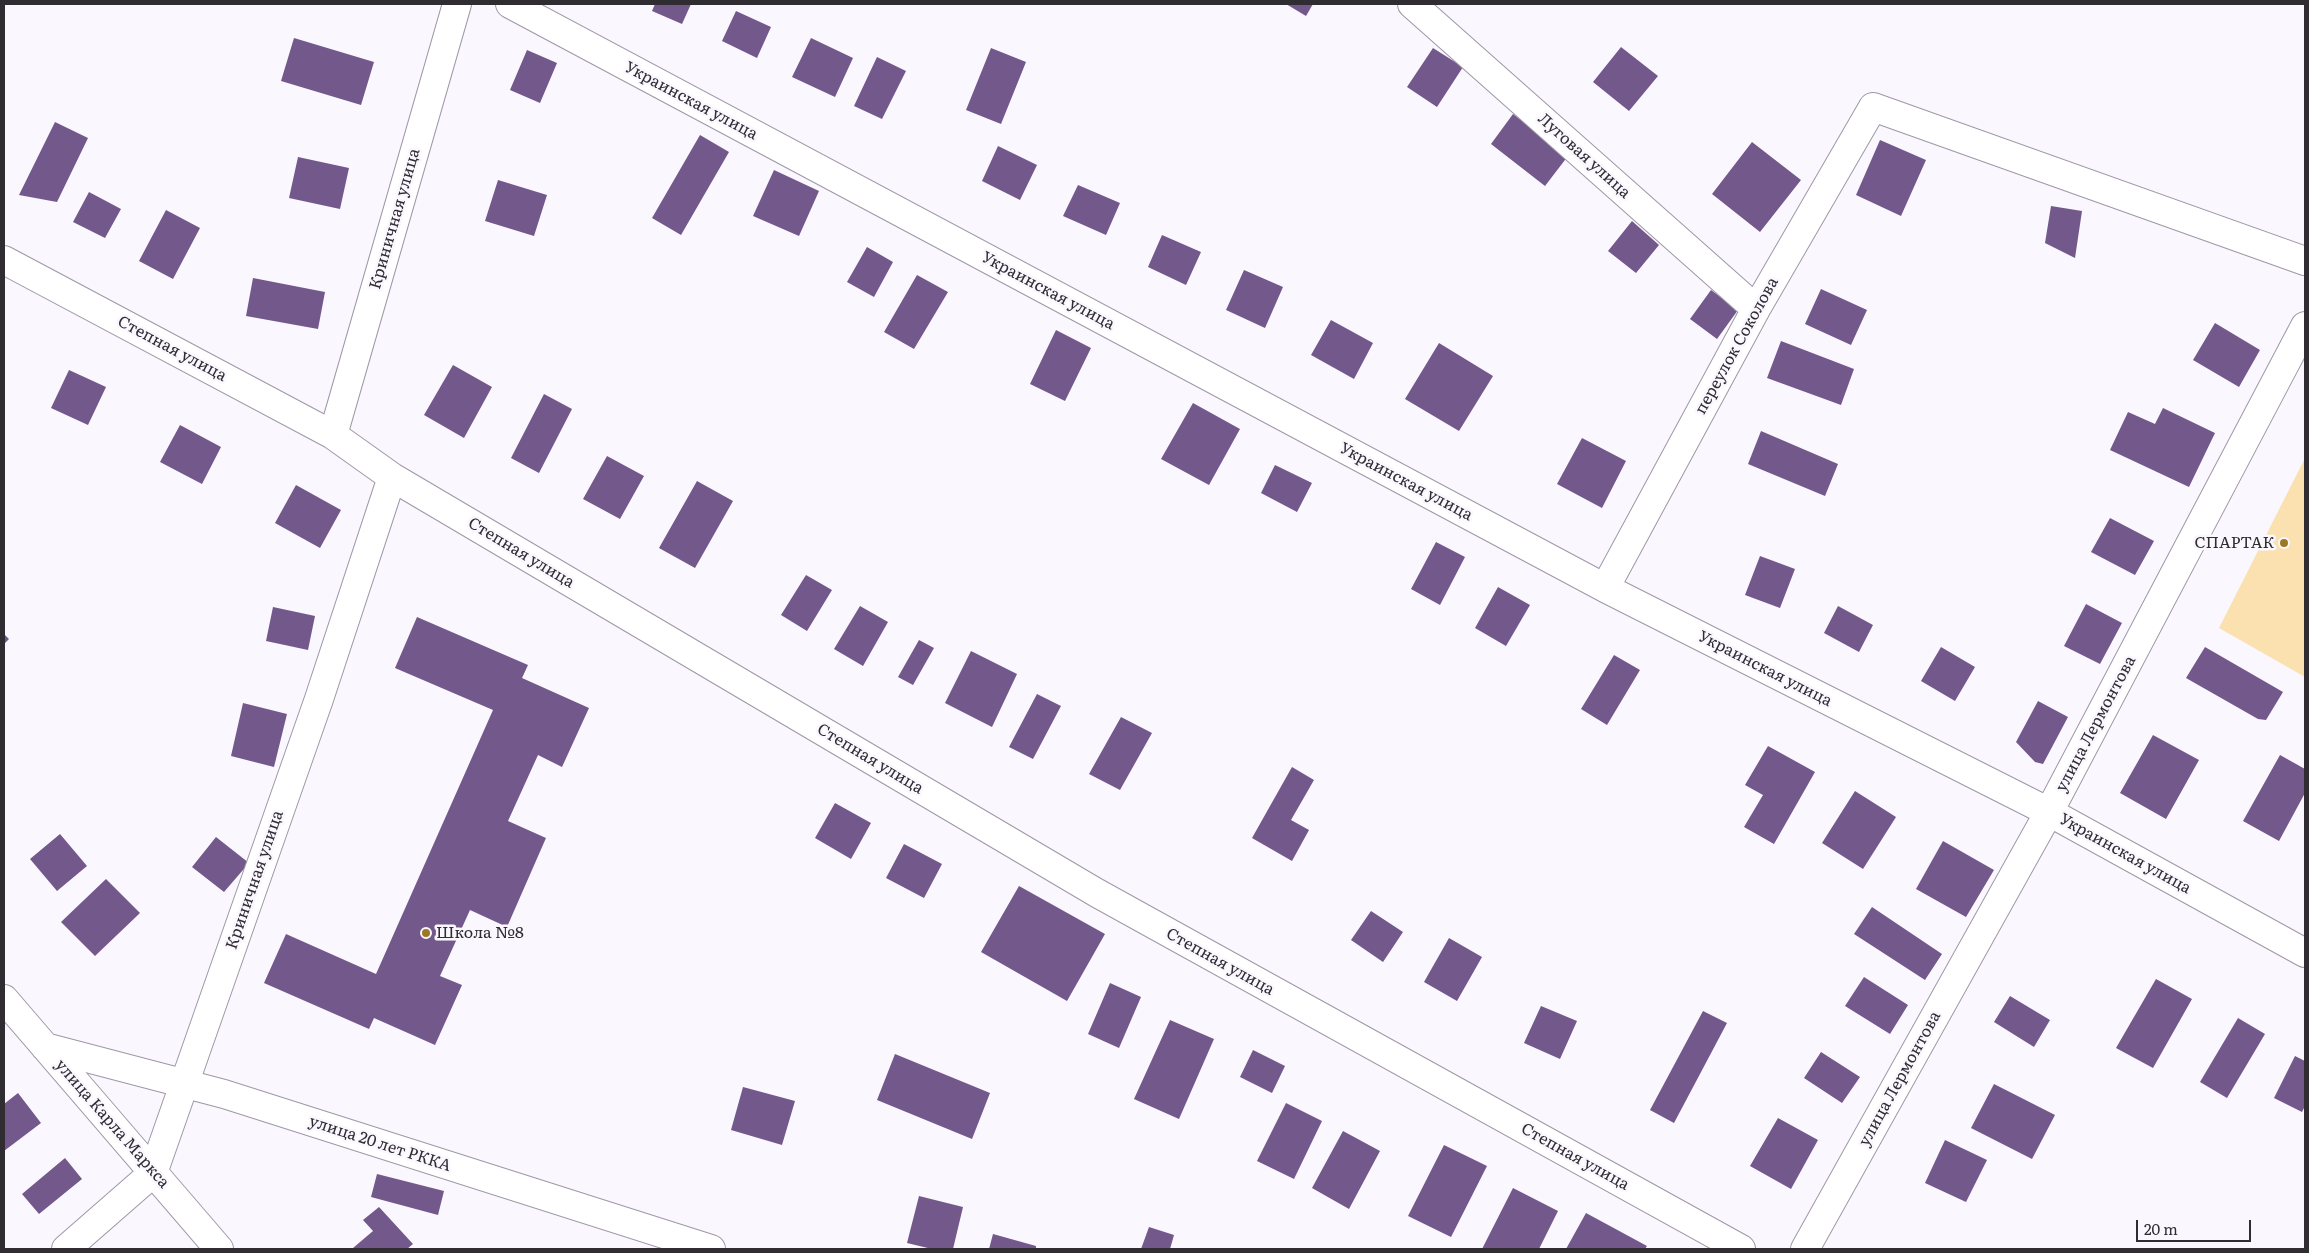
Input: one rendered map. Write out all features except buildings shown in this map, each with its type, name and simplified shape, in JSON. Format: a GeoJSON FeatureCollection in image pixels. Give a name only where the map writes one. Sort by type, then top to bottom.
{"type":"FeatureCollection","features":[{"type":"Feature","properties":{"kind":"street","name":"Криничная улица"},"geometry":{"type":"LineString","coordinates":[[333,434],[456,4]]}},
{"type":"Feature","properties":{"kind":"street","name":"Украинская улица"},"geometry":{"type":"LineString","coordinates":[[510,4],[1605,588],[2049,812],[2305,953]]}},
{"type":"Feature","properties":{"kind":"street","name":"Луговая улица"},"geometry":{"type":"LineString","coordinates":[[1412,4],[1756,309]]}},
{"type":"Feature","properties":{"kind":"street","name":"переулок Соколова"},"geometry":{"type":"LineString","coordinates":[[1605,588],[1756,309],[1873,107],[2305,261]]}},
{"type":"Feature","properties":{"kind":"street","name":"Степная улица"},"geometry":{"type":"LineString","coordinates":[[4,260],[333,434],[392,477],[1097,893],[1741,1249]]}},
{"type":"Feature","properties":{"kind":"street","name":"улица Лермонтова"},"geometry":{"type":"LineString","coordinates":[[1806,1249],[2049,812],[2305,326]]}},
{"type":"Feature","properties":{"kind":"street","name":"Криничная улица"},"geometry":{"type":"LineString","coordinates":[[66,1249],[153,1173],[319,699],[392,477]]}},
{"type":"Feature","properties":{"kind":"street","name":"улица Карла Маркса"},"geometry":{"type":"LineString","coordinates":[[4,999],[219,1249]]}},
{"type":"Feature","properties":{"kind":"street","name":"улица 20 лет РККА"},"geometry":{"type":"LineString","coordinates":[[45,1047],[184,1083],[711,1249]]}},
{"type":"Feature","properties":{"kind":"shaded area","name":"СПАРТАК"},"geometry":{"type":"Polygon","coordinates":[[[2305,458],[2305,677],[2219,628],[2305,458]]]}},
{"type":"Feature","properties":{"kind":"place","name":"СПАРТАК"},"geometry":{"type":"Point","coordinates":[2284,543]}},
{"type":"Feature","properties":{"kind":"place","name":"Школа №8"},"geometry":{"type":"Point","coordinates":[426,933]}}]}
